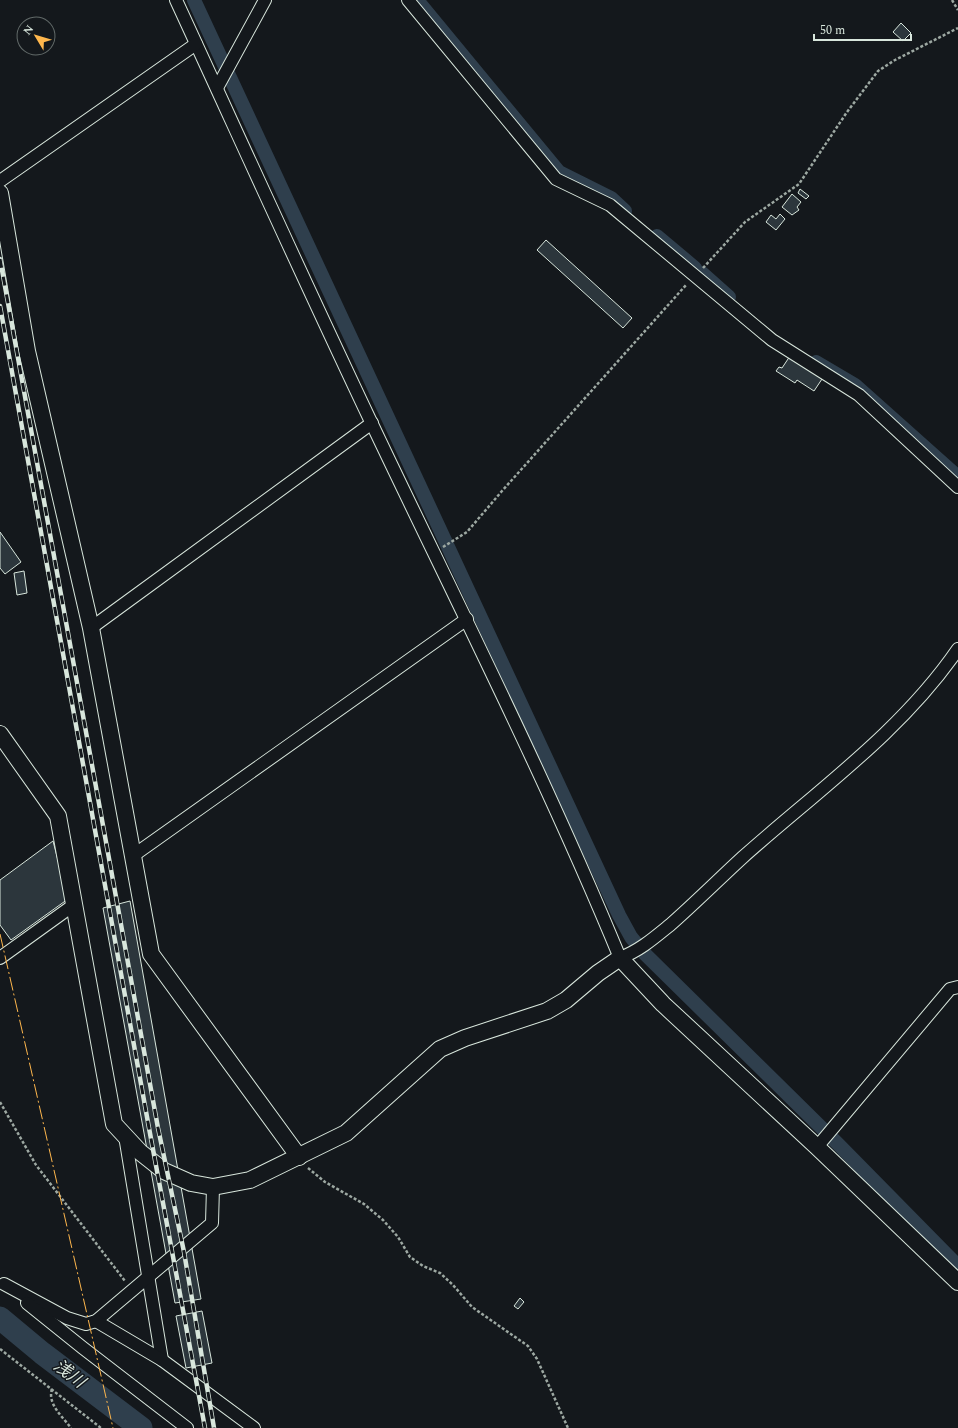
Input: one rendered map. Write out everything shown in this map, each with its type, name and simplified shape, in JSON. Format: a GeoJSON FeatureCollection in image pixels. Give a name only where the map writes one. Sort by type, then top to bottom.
{"type":"FeatureCollection","features":[{"type":"Feature","properties":{"kind":"street"},"geometry":{"type":"LineString","coordinates":[[176,0],[196,44],[220,84],[372,423],[588,879],[627,955],[663,1004],[820,1144],[958,1282]]}},
{"type":"Feature","properties":{"kind":"street"},"geometry":{"type":"LineString","coordinates":[[220,84],[265,0]]}},
{"type":"Feature","properties":{"kind":"street"},"geometry":{"type":"LineString","coordinates":[[408,0],[556,179],[610,204],[772,340],[859,395],[958,487]]}},
{"type":"Feature","properties":{"kind":"street"},"geometry":{"type":"LineString","coordinates":[[0,181],[196,44]]}},
{"type":"Feature","properties":{"kind":"street"},"geometry":{"type":"LineString","coordinates":[[0,193],[27,351],[91,628],[134,855],[151,954],[299,1156]]}},
{"type":"Feature","properties":{"kind":"street"},"geometry":{"type":"LineString","coordinates":[[91,628],[372,423]]}},
{"type":"Feature","properties":{"kind":"street"},"geometry":{"type":"LineString","coordinates":[[134,855],[466,619]]}},
{"type":"Feature","properties":{"kind":"street"},"geometry":{"type":"LineString","coordinates":[[0,734],[58,816],[114,1124],[140,1152],[164,1171],[191,1183],[213,1187],[250,1180],[346,1133],[440,1049],[465,1038],[547,1011],[566,1000],[598,973],[647,943],[696,902],[759,843],[888,732],[943,671],[958,649]]}},
{"type":"Feature","properties":{"kind":"street"},"geometry":{"type":"LineString","coordinates":[[0,958],[75,904]]}},
{"type":"Feature","properties":{"kind":"street"},"geometry":{"type":"LineString","coordinates":[[820,1144],[950,989],[958,987]]}},
{"type":"Feature","properties":{"kind":"street"},"geometry":{"type":"LineString","coordinates":[[125,1136],[150,1277],[162,1360]]}},
{"type":"Feature","properties":{"kind":"street"},"geometry":{"type":"LineString","coordinates":[[2,1282],[66,1318],[86,1324],[96,1321],[131,1290],[150,1277],[212,1223],[213,1187]]}},
{"type":"Feature","properties":{"kind":"street"},"geometry":{"type":"LineString","coordinates":[[2,1282],[83,1348],[187,1428]]}},
{"type":"Feature","properties":{"kind":"street"},"geometry":{"type":"LineString","coordinates":[[96,1321],[162,1360],[254,1428]]}},
{"type":"Feature","properties":{"kind":"path"},"geometry":{"type":"LineString","coordinates":[[952,0],[958,10]]}},
{"type":"Feature","properties":{"kind":"path"},"geometry":{"type":"LineString","coordinates":[[441,548],[453,542]]}},
{"type":"Feature","properties":{"kind":"path"},"geometry":{"type":"LineString","coordinates":[[0,1102],[36,1165],[131,1290]]}},
{"type":"Feature","properties":{"kind":"path"},"geometry":{"type":"LineString","coordinates":[[299,1156],[311,1171],[325,1182],[364,1204],[382,1220],[398,1237],[410,1257],[423,1266],[440,1273],[453,1285],[472,1307],[528,1346],[537,1359],[568,1428]]}},
{"type":"Feature","properties":{"kind":"path"},"geometry":{"type":"LineString","coordinates":[[0,1349],[101,1428]]}},
{"type":"Feature","properties":{"kind":"path"},"geometry":{"type":"LineString","coordinates":[[52,1389],[50,1396],[52,1403],[71,1428]]}},
{"type":"Feature","properties":{"kind":"building"},"geometry":{"type":"Polygon","coordinates":[[[901,23],[911,33],[903,41],[893,32],[901,23]]]}},
{"type":"Feature","properties":{"kind":"building"},"geometry":{"type":"Polygon","coordinates":[[[800,189],[809,196],[806,199],[798,193],[800,189]]]}},
{"type":"Feature","properties":{"kind":"building"},"geometry":{"type":"Polygon","coordinates":[[[792,194],[801,202],[797,207],[799,210],[792,215],[782,207],[792,194]]]}},
{"type":"Feature","properties":{"kind":"building"},"geometry":{"type":"Polygon","coordinates":[[[780,214],[785,219],[776,230],[766,222],[771,215],[776,219],[780,214]]]}},
{"type":"Feature","properties":{"kind":"building"},"geometry":{"type":"Polygon","coordinates":[[[546,240],[632,318],[623,328],[537,250],[546,240]]]}},
{"type":"Feature","properties":{"kind":"building"},"geometry":{"type":"Polygon","coordinates":[[[790,356],[822,379],[814,391],[797,380],[795,383],[776,371],[779,367],[782,368],[790,356]]]}},
{"type":"Feature","properties":{"kind":"building"},"geometry":{"type":"Polygon","coordinates":[[[0,532],[21,562],[5,574],[0,568],[0,532]]]}},
{"type":"Feature","properties":{"kind":"building"},"geometry":{"type":"Polygon","coordinates":[[[24,571],[27,593],[17,595],[14,573],[24,571]]]}},
{"type":"Feature","properties":{"kind":"building"},"geometry":{"type":"Polygon","coordinates":[[[53,841],[68,899],[11,940],[0,925],[0,880],[53,841]]]}},
{"type":"Feature","properties":{"kind":"building"},"geometry":{"type":"Polygon","coordinates":[[[130,901],[201,1299],[175,1303],[103,908],[130,901]]]}},
{"type":"Feature","properties":{"kind":"building"},"geometry":{"type":"Polygon","coordinates":[[[520,1298],[524,1302],[518,1309],[514,1306],[520,1298]]]}},
{"type":"Feature","properties":{"kind":"building"},"geometry":{"type":"Polygon","coordinates":[[[202,1311],[212,1363],[186,1368],[176,1316],[202,1311]]]}},
{"type":"Feature","properties":{"kind":"waterway"},"geometry":{"type":"LineString","coordinates":[[194,0],[619,915],[631,937],[645,954],[838,1144],[958,1266]]}},
{"type":"Feature","properties":{"kind":"waterway"},"geometry":{"type":"LineString","coordinates":[[417,0],[559,172],[611,198],[625,211]]}},
{"type":"Feature","properties":{"kind":"waterway"},"geometry":{"type":"LineString","coordinates":[[657,236],[695,268]]}},
{"type":"Feature","properties":{"kind":"waterway"},"geometry":{"type":"LineString","coordinates":[[702,273],[729,297]]}},
{"type":"Feature","properties":{"kind":"waterway"},"geometry":{"type":"LineString","coordinates":[[816,362],[855,385],[958,477]]}},
{"type":"Feature","properties":{"kind":"waterway","name":"浅川"},"geometry":{"type":"LineString","coordinates":[[0,1318],[42,1353],[141,1428]]}},
{"type":"Feature","properties":{"kind":"railway"},"geometry":{"type":"LineString","coordinates":[[0,259],[158,1128],[184,1252],[214,1428]]}},
{"type":"Feature","properties":{"kind":"railway"},"geometry":{"type":"LineString","coordinates":[[0,306],[205,1428]]}},
{"type":"Feature","properties":{"kind":"power"},"geometry":{"type":"LineString","coordinates":[[0,934],[113,1428]]}}]}
